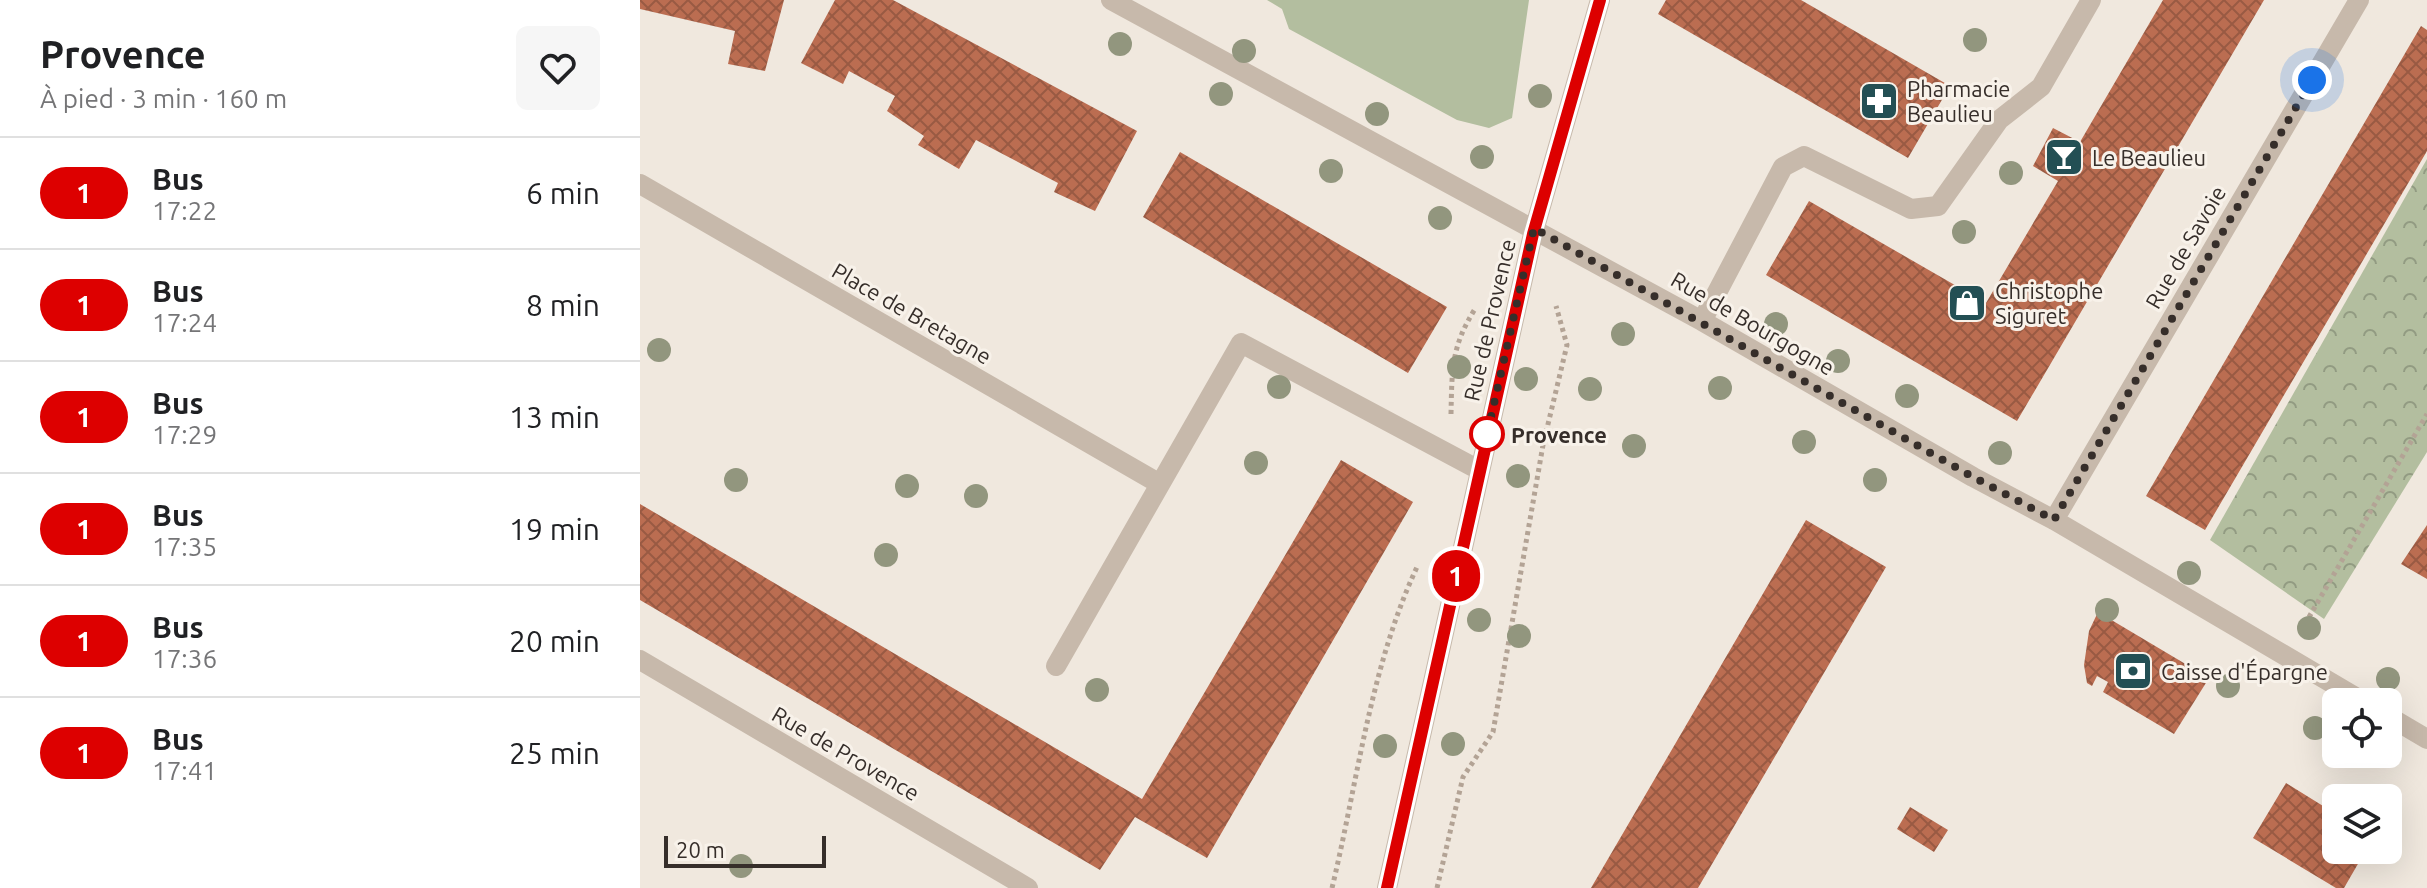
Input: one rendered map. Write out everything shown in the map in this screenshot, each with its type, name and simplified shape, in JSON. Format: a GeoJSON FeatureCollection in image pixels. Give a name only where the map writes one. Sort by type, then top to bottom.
{"type":"FeatureCollection","features":[{"type":"Feature","properties":{"kind":"street","name":"Rue de Bourgogne"},"geometry":{"type":"LineString","coordinates":[[1111,0],[1702,321],[1960,470],[2054,520],[2340,688]]}},
{"type":"Feature","properties":{"kind":"street","name":"Rue de Provence"},"geometry":{"type":"LineString","coordinates":[[1387,888],[1534,228],[1600,0]]}},
{"type":"Feature","properties":{"kind":"street"},"geometry":{"type":"LineString","coordinates":[[1702,321],[1783,167],[1804,156],[1911,209],[1938,206],[1999,120],[2041,87],[2091,0]]}},
{"type":"Feature","properties":{"kind":"street","name":"Rue de Savoie"},"geometry":{"type":"LineString","coordinates":[[2054,520],[2359,0]]}},
{"type":"Feature","properties":{"kind":"street","name":"Place de Bretagne"},"geometry":{"type":"LineString","coordinates":[[640,184],[1160,484]]}},
{"type":"Feature","properties":{"kind":"street"},"geometry":{"type":"LineString","coordinates":[[1056,666],[1241,343],[1479,470]]}},
{"type":"Feature","properties":{"kind":"street","name":"Rue de Provence"},"geometry":{"type":"LineString","coordinates":[[640,660],[1028,888]]}},
{"type":"Feature","properties":{"kind":"street"},"geometry":{"type":"LineString","coordinates":[[2402,724],[2427,739]]}},
{"type":"Feature","properties":{"kind":"path"},"geometry":{"type":"LineString","coordinates":[[1437,888],[1463,777],[1493,732],[1543,445],[1567,345],[1557,307],[1525,271]]}},
{"type":"Feature","properties":{"kind":"path"},"geometry":{"type":"LineString","coordinates":[[1449,453],[1453,356],[1462,328],[1483,296],[1514,316]]}},
{"type":"Feature","properties":{"kind":"path"},"geometry":{"type":"LineString","coordinates":[[2286,657],[2427,414]]}},
{"type":"Feature","properties":{"kind":"path"},"geometry":{"type":"LineString","coordinates":[[1332,888],[1376,679],[1401,600],[1419,563]]}},
{"type":"Feature","properties":{"kind":"green space"},"geometry":{"type":"Polygon","coordinates":[[[1267,0],[1529,0],[1512,118],[1489,128],[1457,120],[1289,29],[1282,9],[1267,0]]]}},
{"type":"Feature","properties":{"kind":"green space"},"geometry":{"type":"Polygon","coordinates":[[[2427,159],[2427,452],[2324,619],[2210,540],[2427,159]]]}},
{"type":"Feature","properties":{"kind":"building"},"geometry":{"type":"Polygon","coordinates":[[[640,0],[784,0],[765,71],[728,64],[735,31],[640,9],[640,0]]]}},
{"type":"Feature","properties":{"kind":"building"},"geometry":{"type":"Polygon","coordinates":[[[835,0],[893,0],[1137,131],[1095,211],[1054,192],[1058,183],[976,140],[959,169],[918,145],[924,136],[887,111],[895,96],[849,71],[843,84],[801,63],[835,0]]]}},
{"type":"Feature","properties":{"kind":"building"},"geometry":{"type":"Polygon","coordinates":[[[1666,0],[1801,0],[1950,86],[1908,158],[1658,14],[1666,0]]]}},
{"type":"Feature","properties":{"kind":"building"},"geometry":{"type":"Polygon","coordinates":[[[2163,0],[2264,0],[2017,421],[1766,275],[1809,201],[1986,303],[2058,181],[2033,166],[2053,128],[2080,142],[2163,0]]]}},
{"type":"Feature","properties":{"kind":"building"},"geometry":{"type":"Polygon","coordinates":[[[2421,26],[2427,30],[2427,151],[2205,530],[2146,496],[2421,26]]]}},
{"type":"Feature","properties":{"kind":"building"},"geometry":{"type":"Polygon","coordinates":[[[1180,152],[1447,307],[1408,373],[1143,217],[1180,152]]]}},
{"type":"Feature","properties":{"kind":"building"},"geometry":{"type":"Polygon","coordinates":[[[1341,460],[1413,502],[1207,858],[1135,817],[1100,870],[640,600],[640,504],[1142,799],[1341,460]]]}},
{"type":"Feature","properties":{"kind":"building"},"geometry":{"type":"Polygon","coordinates":[[[1806,520],[1886,567],[1698,888],[1591,888],[1806,520]]]}},
{"type":"Feature","properties":{"kind":"building"},"geometry":{"type":"Polygon","coordinates":[[[2427,525],[2427,579],[2401,564],[2427,525]]]}},
{"type":"Feature","properties":{"kind":"building"},"geometry":{"type":"Polygon","coordinates":[[[2098,612],[2209,678],[2174,734],[2103,692],[2108,682],[2097,676],[2092,686],[2087,683],[2084,665],[2089,631],[2098,612]]]}},
{"type":"Feature","properties":{"kind":"building"},"geometry":{"type":"Polygon","coordinates":[[[2286,783],[2322,805],[2322,864],[2358,864],[2344,888],[2336,888],[2253,838],[2286,783]]]}},
{"type":"Feature","properties":{"kind":"building"},"geometry":{"type":"Polygon","coordinates":[[[1910,807],[1948,830],[1934,852],[1897,829],[1910,807]]]}},
{"type":"Feature","properties":{"kind":"bus line","name":"1"},"geometry":{"type":"LineString","coordinates":[[1387,888],[1533,234],[1600,0]]}},
{"type":"Feature","properties":{"kind":"place","name":"Pharmacie Beaulieu"},"geometry":{"type":"Point","coordinates":[1879,101]}},
{"type":"Feature","properties":{"kind":"place","name":"Le Beaulieu"},"geometry":{"type":"Point","coordinates":[2064,157]}},
{"type":"Feature","properties":{"kind":"place","name":"Christophe Siguret"},"geometry":{"type":"Point","coordinates":[1967,303]}},
{"type":"Feature","properties":{"kind":"place","name":"Provence"},"geometry":{"type":"Point","coordinates":[1487,434]}},
{"type":"Feature","properties":{"kind":"place","name":"Caisse d'Épargne"},"geometry":{"type":"Point","coordinates":[2133,671]}},
{"type":"Feature","properties":{"kind":"route"},"geometry":{"type":"LineString","coordinates":[[1487,434],[1486,439],[1534,228],[2054,520],[2312,80]]}}]}
